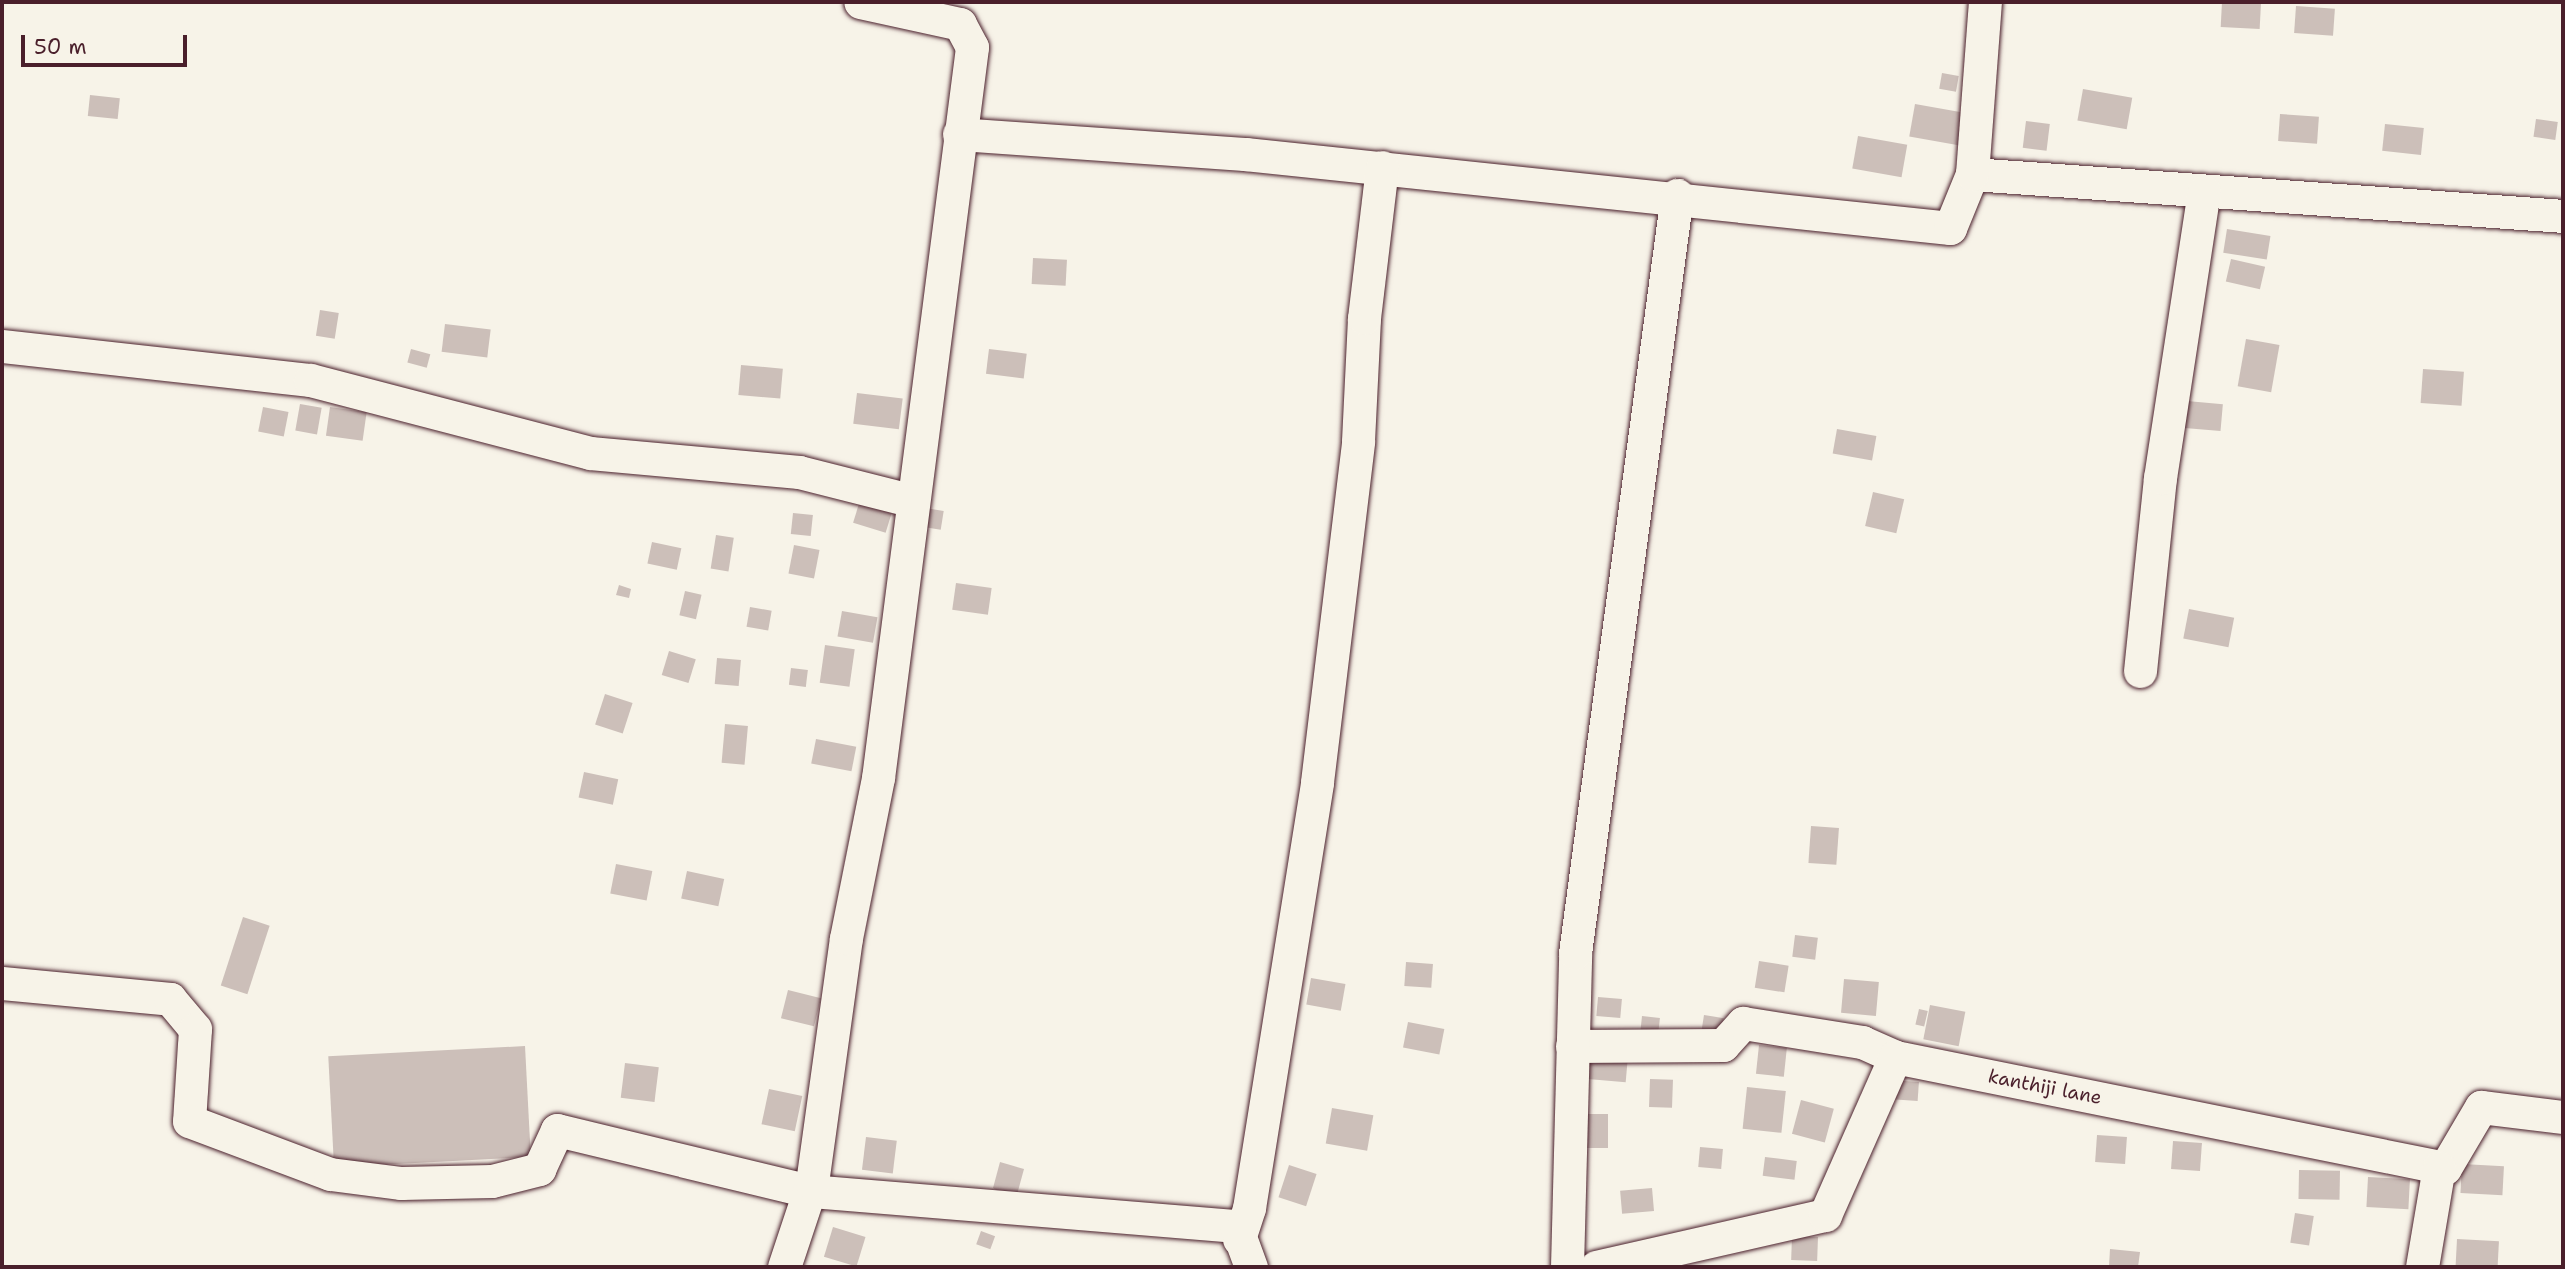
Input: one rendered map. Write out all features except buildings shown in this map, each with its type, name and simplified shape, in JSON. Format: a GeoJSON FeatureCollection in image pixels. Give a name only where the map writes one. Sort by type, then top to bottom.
{"type":"FeatureCollection","features":[{"type":"Feature","properties":{"kind":"street"},"geometry":{"type":"LineString","coordinates":[[784,1267],[810,1191],[846,939],[878,778],[910,500],[972,47],[960,24],[860,2]]}},
{"type":"Feature","properties":{"kind":"street"},"geometry":{"type":"LineString","coordinates":[[959,134],[1382,167],[1677,195],[1950,228],[1972,174],[1985,2]]}},
{"type":"Feature","properties":{"kind":"street"},"geometry":{"type":"LineString","coordinates":[[1245,1253],[1317,782],[1358,441],[1363,318],[1382,167]]}},
{"type":"Feature","properties":{"kind":"street"},"geometry":{"type":"LineString","coordinates":[[1972,174],[2563,216]]}},
{"type":"Feature","properties":{"kind":"street"},"geometry":{"type":"LineString","coordinates":[[2140,671],[2160,478],[2204,191]]}},
{"type":"Feature","properties":{"kind":"street"},"geometry":{"type":"LineString","coordinates":[[1567,1267],[1575,953],[1606,689],[1677,195]]}},
{"type":"Feature","properties":{"kind":"street"},"geometry":{"type":"LineString","coordinates":[[2,346],[310,380],[590,453],[799,472],[910,500]]}},
{"type":"Feature","properties":{"kind":"street"},"geometry":{"type":"LineString","coordinates":[[2,983],[170,999],[195,1029],[189,1121],[330,1174],[401,1183],[492,1181],[539,1169],[557,1130],[810,1191],[1236,1226],[1245,1253]]}},
{"type":"Feature","properties":{"kind":"street","name":"kanthiji lane"},"geometry":{"type":"LineString","coordinates":[[1572,1046],[1723,1045],[1743,1023],[1862,1042],[1895,1057],[2439,1167]]}},
{"type":"Feature","properties":{"kind":"street"},"geometry":{"type":"LineString","coordinates":[[1595,1267],[1825,1215],[1895,1057]]}},
{"type":"Feature","properties":{"kind":"street"},"geometry":{"type":"LineString","coordinates":[[2422,1267],[2439,1167],[2445,1168],[2482,1107],[2563,1117]]}}]}
